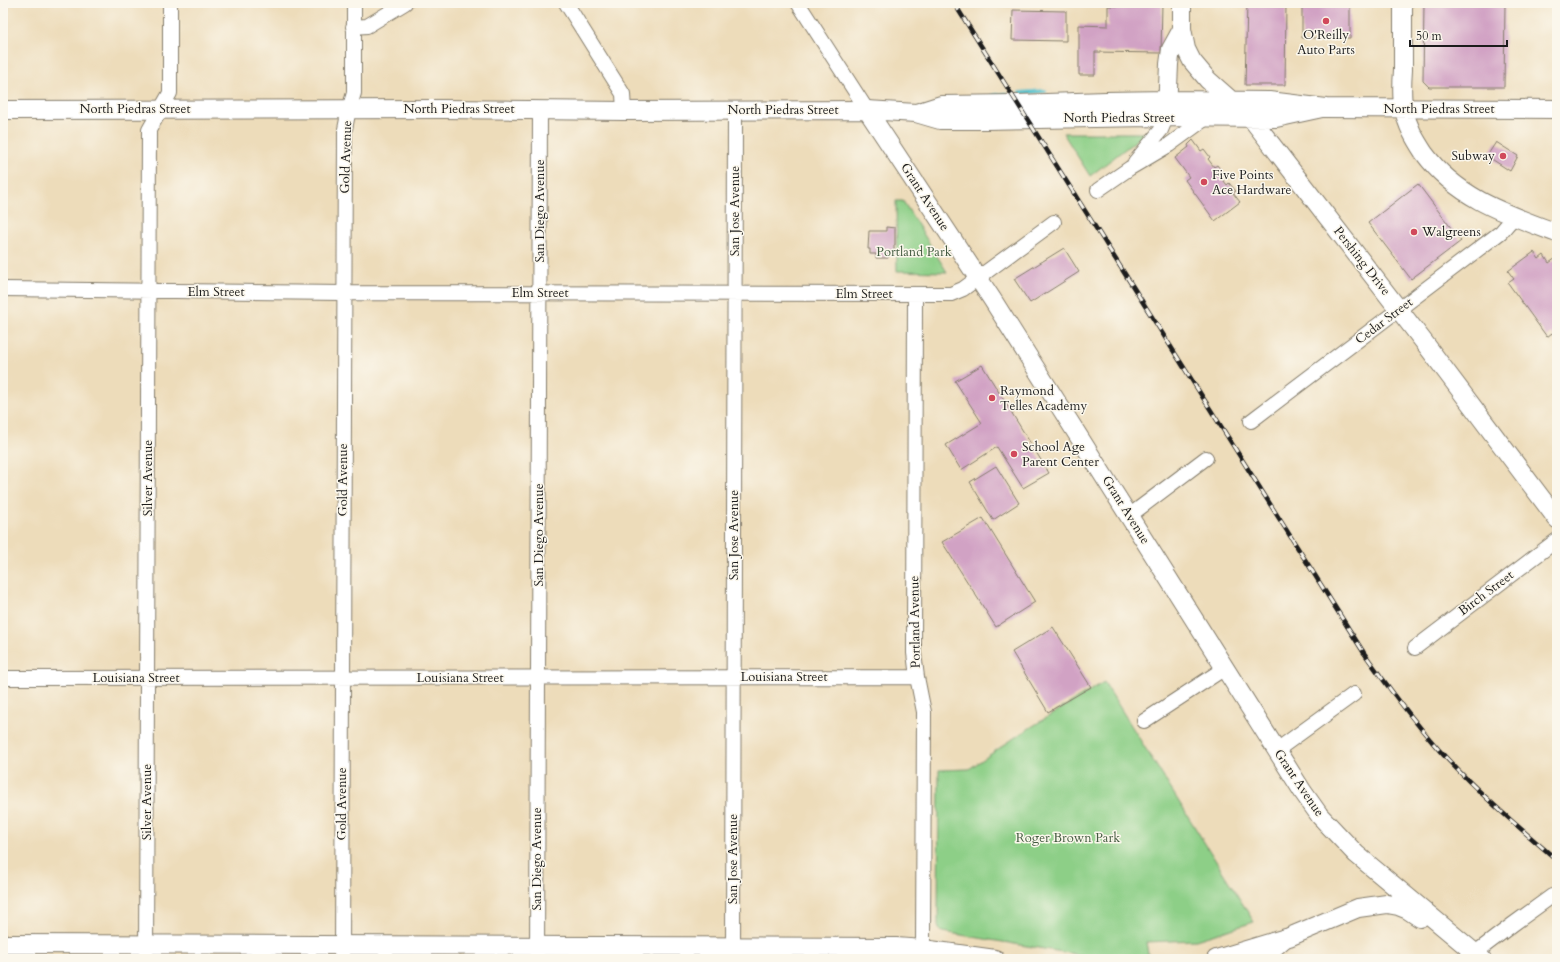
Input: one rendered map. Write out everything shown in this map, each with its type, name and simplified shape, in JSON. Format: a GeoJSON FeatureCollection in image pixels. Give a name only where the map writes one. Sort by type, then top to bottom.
{"type":"FeatureCollection","features":[{"type":"Feature","properties":{"kind":"main road","name":"Pershing Drive"},"geometry":{"type":"LineString","coordinates":[[1182,3],[1182,29],[1186,49],[1192,60],[1208,80],[1251,118],[1399,309],[1557,520]]}},
{"type":"Feature","properties":{"kind":"main road"},"geometry":{"type":"LineString","coordinates":[[1403,3],[1402,90],[1404,109],[1410,131],[1433,164],[1445,177],[1465,193],[1514,217],[1557,233]]}},
{"type":"Feature","properties":{"kind":"main road"},"geometry":{"type":"LineString","coordinates":[[1166,118],[1171,49],[1182,29]]}},
{"type":"Feature","properties":{"kind":"main road","name":"North Piedras Street"},"geometry":{"type":"LineString","coordinates":[[916,113],[941,105],[1168,100],[1269,101],[1322,108],[1557,109]]}},
{"type":"Feature","properties":{"kind":"main road","name":"North Piedras Street"},"geometry":{"type":"LineString","coordinates":[[3,110],[349,108],[624,111],[867,110],[916,113],[940,120],[1276,118],[1322,108]]}},
{"type":"Feature","properties":{"kind":"main road","name":"Grant Avenue"},"geometry":{"type":"LineString","coordinates":[[867,110],[978,277],[1303,792],[1320,816],[1356,854],[1454,935],[1476,957]]}},
{"type":"Feature","properties":{"kind":"main road"},"geometry":{"type":"LineString","coordinates":[[1216,959],[1289,938],[1358,908],[1387,904],[1408,910],[1430,925],[1454,935]]}},
{"type":"Feature","properties":{"kind":"main road"},"geometry":{"type":"LineString","coordinates":[[3,944],[146,952],[733,953],[888,947],[923,949],[995,959]]}},
{"type":"Feature","properties":{"kind":"street","name":"Silver Avenue"},"geometry":{"type":"LineString","coordinates":[[146,952],[149,130],[170,93],[170,3]]}},
{"type":"Feature","properties":{"kind":"street","name":"Gold Avenue"},"geometry":{"type":"LineString","coordinates":[[342,952],[345,129],[349,108],[354,93],[354,3]]}},
{"type":"Feature","properties":{"kind":"street"},"geometry":{"type":"LineString","coordinates":[[354,27],[367,26],[405,3]]}},
{"type":"Feature","properties":{"kind":"street"},"geometry":{"type":"LineString","coordinates":[[566,3],[623,94],[624,111]]}},
{"type":"Feature","properties":{"kind":"street","name":"Grant Avenue"},"geometry":{"type":"LineString","coordinates":[[798,3],[867,110]]}},
{"type":"Feature","properties":{"kind":"street","name":"San Diego Avenue"},"geometry":{"type":"LineString","coordinates":[[537,952],[540,110]]}},
{"type":"Feature","properties":{"kind":"street","name":"San Jose Avenue"},"geometry":{"type":"LineString","coordinates":[[733,953],[735,110]]}},
{"type":"Feature","properties":{"kind":"street"},"geometry":{"type":"LineString","coordinates":[[1130,168],[1161,130],[1166,118]]}},
{"type":"Feature","properties":{"kind":"street"},"geometry":{"type":"LineString","coordinates":[[1098,190],[1130,168],[1154,155],[1206,118]]}},
{"type":"Feature","properties":{"kind":"street","name":"Cedar Street"},"geometry":{"type":"LineString","coordinates":[[1251,421],[1501,232],[1514,217]]}},
{"type":"Feature","properties":{"kind":"street","name":"Elm Street"},"geometry":{"type":"LineString","coordinates":[[3,289],[148,292],[951,294],[958,292],[1054,222]]}},
{"type":"Feature","properties":{"kind":"street","name":"Portland Avenue"},"geometry":{"type":"LineString","coordinates":[[915,294],[914,653],[924,712],[923,949]]}},
{"type":"Feature","properties":{"kind":"street"},"geometry":{"type":"LineString","coordinates":[[1129,516],[1206,458]]}},
{"type":"Feature","properties":{"kind":"street","name":"Birch Street"},"geometry":{"type":"LineString","coordinates":[[1415,648],[1557,540]]}},
{"type":"Feature","properties":{"kind":"street"},"geometry":{"type":"LineString","coordinates":[[1144,721],[1225,668]]}},
{"type":"Feature","properties":{"kind":"street","name":"Louisiana Street"},"geometry":{"type":"LineString","coordinates":[[3,678],[917,677]]}},
{"type":"Feature","properties":{"kind":"street"},"geometry":{"type":"LineString","coordinates":[[1277,750],[1354,694]]}},
{"type":"Feature","properties":{"kind":"street"},"geometry":{"type":"LineString","coordinates":[[1476,957],[1552,896]]}},
{"type":"Feature","properties":{"kind":"street"},"geometry":{"type":"LineString","coordinates":[[1244,959],[1289,938]]}},
{"type":"Feature","properties":{"kind":"street"},"geometry":{"type":"LineString","coordinates":[[1264,959],[1289,938]]}},
{"type":"Feature","properties":{"kind":"green space"},"geometry":{"type":"Polygon","coordinates":[[[1063,133],[1146,133],[1090,176],[1063,133]]]}},
{"type":"Feature","properties":{"kind":"green space","name":"Portland Park"},"geometry":{"type":"Polygon","coordinates":[[[896,201],[903,201],[947,272],[897,271],[896,201]]]}},
{"type":"Feature","properties":{"kind":"green space","name":"Roger Brown Park"},"geometry":{"type":"Polygon","coordinates":[[[1104,682],[1254,922],[1196,940],[1146,942],[1149,959],[1104,959],[940,931],[938,926],[939,770],[969,769],[1020,734],[1104,682]]]}},
{"type":"Feature","properties":{"kind":"building"},"geometry":{"type":"Polygon","coordinates":[[[1143,3],[1162,3],[1161,53],[1095,52],[1095,75],[1079,75],[1079,25],[1108,26],[1108,6],[1143,6],[1143,3]]]}},
{"type":"Feature","properties":{"kind":"building"},"geometry":{"type":"Polygon","coordinates":[[[1247,3],[1278,3],[1286,5],[1285,85],[1245,85],[1247,3]]]}},
{"type":"Feature","properties":{"kind":"building","name":"O'Reilly Auto Parts"},"geometry":{"type":"Polygon","coordinates":[[[1302,3],[1350,3],[1350,38],[1302,38],[1302,3]]]}},
{"type":"Feature","properties":{"kind":"building"},"geometry":{"type":"Polygon","coordinates":[[[1424,3],[1505,3],[1504,87],[1429,87],[1423,81],[1424,3]]]}},
{"type":"Feature","properties":{"kind":"building"},"geometry":{"type":"Polygon","coordinates":[[[1013,10],[1066,11],[1066,41],[1012,40],[1013,10]]]}},
{"type":"Feature","properties":{"kind":"building"},"geometry":{"type":"Polygon","coordinates":[[[1193,140],[1201,151],[1204,149],[1210,157],[1208,159],[1214,167],[1217,165],[1224,174],[1220,176],[1227,185],[1229,183],[1236,191],[1233,193],[1240,202],[1215,221],[1185,180],[1189,177],[1175,158],[1189,147],[1188,145],[1193,140]]]}},
{"type":"Feature","properties":{"kind":"building","name":"Subway"},"geometry":{"type":"Polygon","coordinates":[[[1496,142],[1518,156],[1510,171],[1487,156],[1496,142]]]}},
{"type":"Feature","properties":{"kind":"building","name":"Walgreens"},"geometry":{"type":"Polygon","coordinates":[[[1418,184],[1461,241],[1411,279],[1368,223],[1418,184]]]}},
{"type":"Feature","properties":{"kind":"building"},"geometry":{"type":"Polygon","coordinates":[[[886,227],[895,228],[894,254],[888,254],[888,258],[876,258],[876,254],[870,254],[870,249],[868,249],[869,231],[886,231],[886,227]]]}},
{"type":"Feature","properties":{"kind":"building"},"geometry":{"type":"Polygon","coordinates":[[[1064,248],[1079,272],[1030,303],[1014,279],[1064,248]]]}},
{"type":"Feature","properties":{"kind":"building"},"geometry":{"type":"Polygon","coordinates":[[[1534,252],[1539,259],[1544,255],[1549,263],[1556,258],[1557,260],[1556,339],[1552,333],[1547,337],[1508,283],[1514,279],[1508,271],[1534,252]]]}},
{"type":"Feature","properties":{"kind":"building","name":"Raymond Telles Academy"},"geometry":{"type":"Polygon","coordinates":[[[982,365],[1049,473],[1023,488],[997,447],[961,470],[946,445],[982,423],[955,381],[982,365]]]}},
{"type":"Feature","properties":{"kind":"building"},"geometry":{"type":"Polygon","coordinates":[[[996,466],[1019,503],[993,520],[970,482],[996,466]]]}},
{"type":"Feature","properties":{"kind":"building"},"geometry":{"type":"Polygon","coordinates":[[[983,518],[1035,602],[996,627],[942,542],[983,518]]]}},
{"type":"Feature","properties":{"kind":"building"},"geometry":{"type":"Polygon","coordinates":[[[1053,627],[1091,687],[1048,712],[1012,652],[1053,627]]]}},
{"type":"Feature","properties":{"kind":"waterway"},"geometry":{"type":"LineString","coordinates":[[1020,93],[1045,91]]}},
{"type":"Feature","properties":{"kind":"waterway"},"geometry":{"type":"LineString","coordinates":[[992,96],[1006,94]]}},
{"type":"Feature","properties":{"kind":"railway"},"geometry":{"type":"LineString","coordinates":[[954,3],[1364,653],[1410,715],[1439,750],[1496,807],[1557,860]]}},
{"type":"Feature","properties":{"kind":"place","name":"O'Reilly Auto Parts"},"geometry":{"type":"Point","coordinates":[1326,21]}},
{"type":"Feature","properties":{"kind":"place","name":"Subway"},"geometry":{"type":"Point","coordinates":[1503,156]}},
{"type":"Feature","properties":{"kind":"place","name":"Five Points Ace Hardware"},"geometry":{"type":"Point","coordinates":[1204,182]}},
{"type":"Feature","properties":{"kind":"place","name":"Walgreens"},"geometry":{"type":"Point","coordinates":[1414,232]}},
{"type":"Feature","properties":{"kind":"place","name":"Raymond Telles Academy"},"geometry":{"type":"Point","coordinates":[992,398]}},
{"type":"Feature","properties":{"kind":"place","name":"School Age Parent Center"},"geometry":{"type":"Point","coordinates":[1014,454]}}]}
